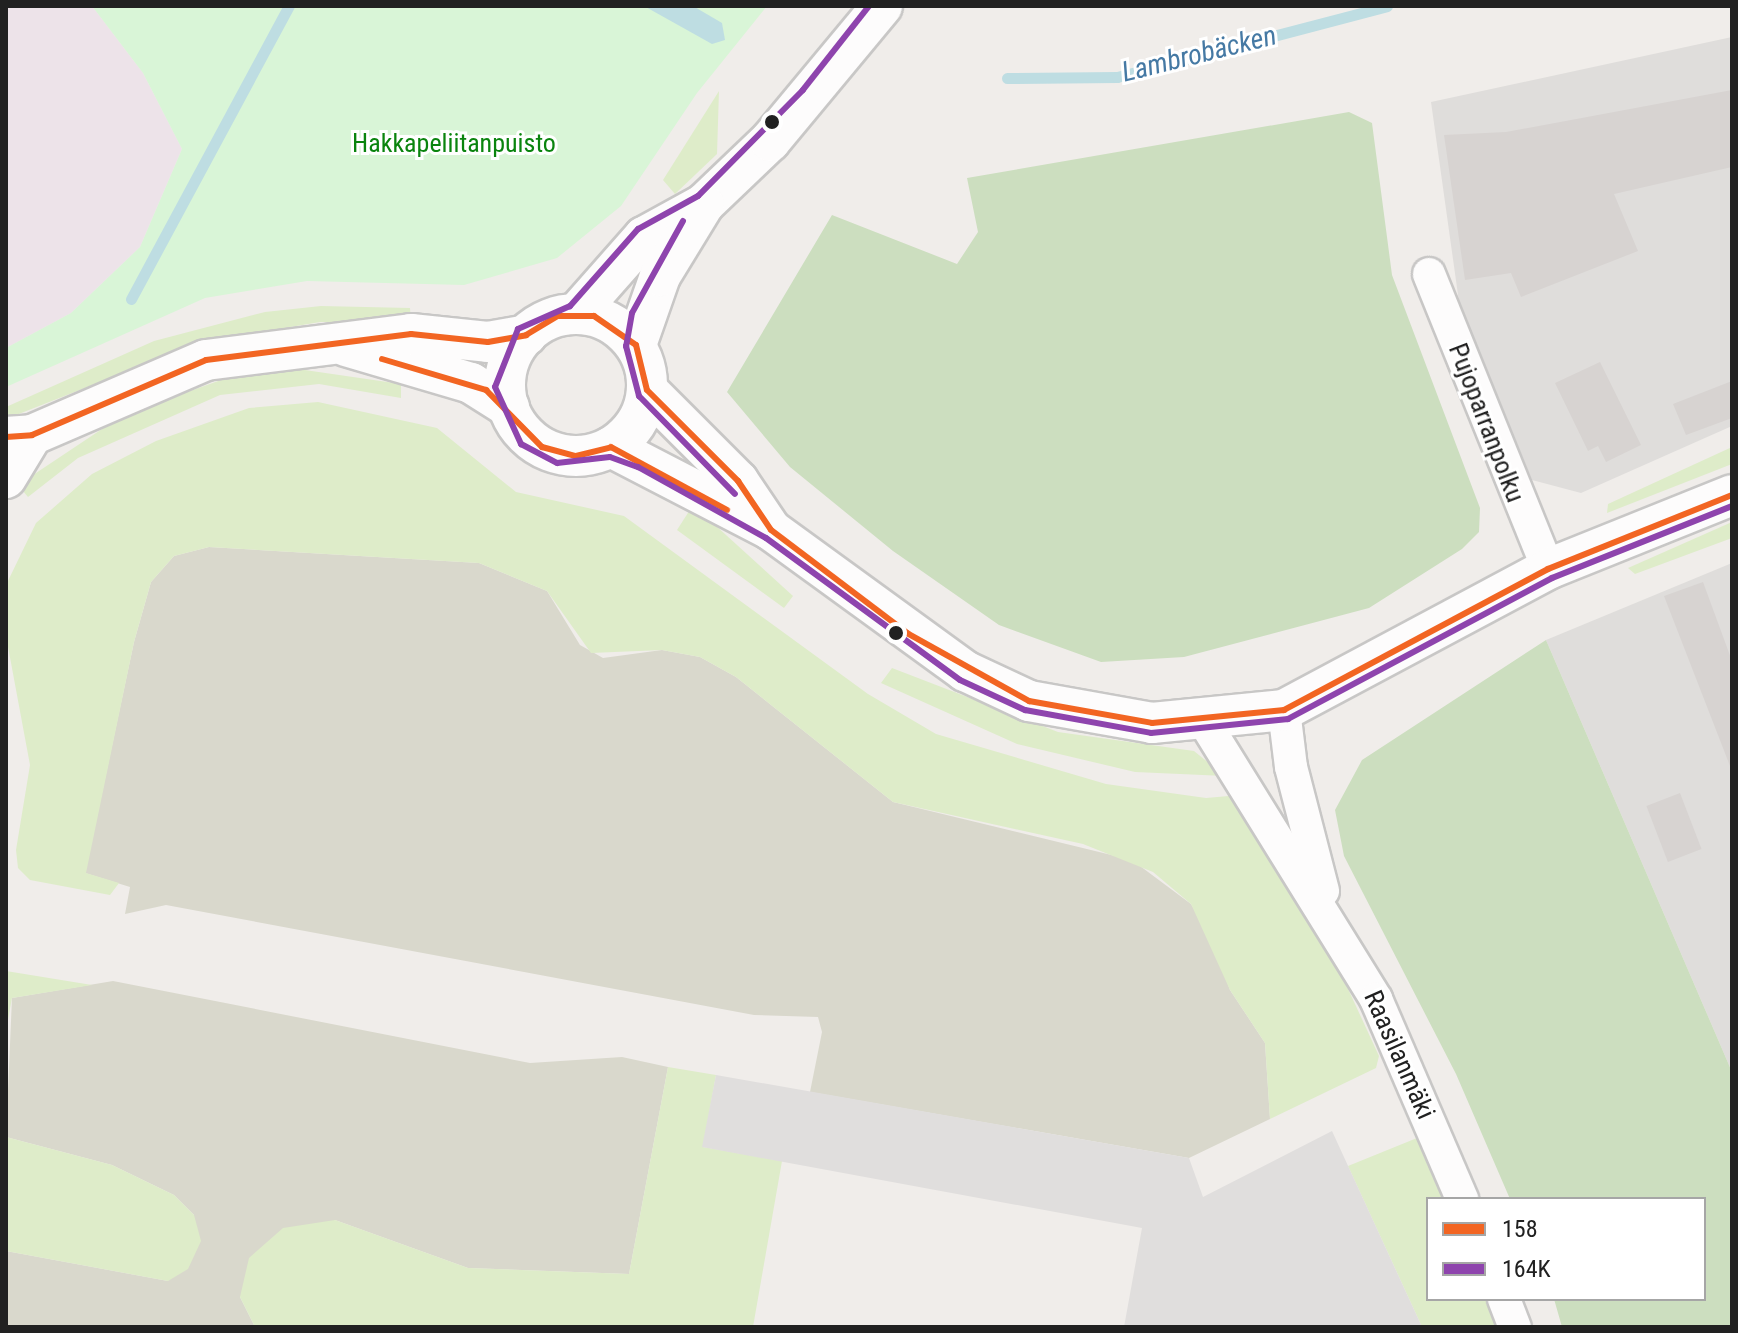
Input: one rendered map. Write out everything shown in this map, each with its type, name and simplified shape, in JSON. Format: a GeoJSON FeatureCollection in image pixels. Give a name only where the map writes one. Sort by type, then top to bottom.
{"type":"FeatureCollection","features":[{"type":"Feature","properties":{"kind":"street"},"geometry":{"type":"LineString","coordinates":[[771,530],[738,481],[647,390],[636,345],[660,276],[704,204],[810,97],[882,6]]}},
{"type":"Feature","properties":{"kind":"street"},"geometry":{"type":"LineString","coordinates":[[6,478],[19,436],[206,360],[346,345],[411,334],[488,342],[526,335],[576,314],[644,237],[704,204]]}},
{"type":"Feature","properties":{"kind":"street","name":"Pujoparranpolku"},"geometry":{"type":"LineString","coordinates":[[1429,274],[1548,569]]}},
{"type":"Feature","properties":{"kind":"street"},"geometry":{"type":"LineString","coordinates":[[576,314],[610,322],[636,345]]}},
{"type":"Feature","properties":{"kind":"street"},"geometry":{"type":"LineString","coordinates":[[509,407],[507,368],[526,335]]}},
{"type":"Feature","properties":{"kind":"street"},"geometry":{"type":"LineString","coordinates":[[346,345],[471,383],[509,407],[542,447],[576,456],[611,447],[636,423],[647,390]]}},
{"type":"Feature","properties":{"kind":"street"},"geometry":{"type":"LineString","coordinates":[[611,447],[771,530],[907,633],[1029,701],[1087,715],[1205,723],[1284,710],[1548,569],[1732,495]]}},
{"type":"Feature","properties":{"kind":"street","name":"Raasilanmäki"},"geometry":{"type":"LineString","coordinates":[[1284,710],[1291,767],[1329,914]]}},
{"type":"Feature","properties":{"kind":"street","name":"Raasilanmäki"},"geometry":{"type":"LineString","coordinates":[[1205,723],[1329,914],[1376,999],[1461,1197]]}},
{"type":"Feature","properties":{"kind":"street"},"geometry":{"type":"LineString","coordinates":[[1505,1301],[1515,1327]]}},
{"type":"Feature","properties":{"kind":"shaded area"},"geometry":{"type":"Polygon","coordinates":[[[6,6],[92,6],[143,73],[182,149],[140,247],[71,313],[6,348],[6,6]]]}},
{"type":"Feature","properties":{"kind":"shaded area"},"geometry":{"type":"Polygon","coordinates":[[[1732,37],[1732,426],[1581,493],[1532,480],[1459,302],[1431,102],[1732,37]]]}},
{"type":"Feature","properties":{"kind":"shaded area"},"geometry":{"type":"Polygon","coordinates":[[[209,547],[479,563],[547,591],[580,645],[603,658],[662,650],[700,657],[736,677],[893,802],[1132,860],[1191,904],[1211,938],[1230,990],[1265,1043],[1270,1119],[1189,1158],[810,1092],[822,1032],[818,1017],[754,1015],[166,905],[125,914],[130,887],[85,873],[134,642],[151,582],[174,556],[209,547]]]}},
{"type":"Feature","properties":{"kind":"shaded area"},"geometry":{"type":"Polygon","coordinates":[[[1732,563],[1732,1072],[1546,640],[1732,563]]]}},
{"type":"Feature","properties":{"kind":"shaded area"},"geometry":{"type":"Polygon","coordinates":[[[113,981],[530,1063],[622,1057],[668,1067],[629,1274],[468,1268],[335,1220],[240,1297],[255,1327],[6,1327],[6,1251],[168,1281],[194,1215],[174,1195],[112,1165],[6,1137],[12,998],[113,981]]]}},
{"type":"Feature","properties":{"kind":"shaded area"},"geometry":{"type":"Polygon","coordinates":[[[716,1075],[1189,1158],[1203,1197],[1332,1131],[1422,1327],[1124,1327],[1142,1228],[702,1147],[716,1075]]]}},
{"type":"Feature","properties":{"kind":"green space","name":"Hakkapeliitanpuisto"},"geometry":{"type":"Polygon","coordinates":[[[92,6],[767,6],[697,93],[621,206],[557,258],[464,285],[307,281],[205,298],[6,387],[6,348],[71,313],[140,247],[182,149],[143,73],[92,6]]]}},
{"type":"Feature","properties":{"kind":"green space"},"geometry":{"type":"Polygon","coordinates":[[[719,91],[717,154],[675,194],[663,180],[719,91]]]}},
{"type":"Feature","properties":{"kind":"green space"},"geometry":{"type":"Polygon","coordinates":[[[1349,112],[1372,123],[1392,275],[1480,508],[1479,532],[1462,549],[1369,608],[1184,657],[1101,662],[999,625],[893,551],[790,467],[727,392],[832,215],[957,264],[978,232],[967,178],[1349,112]]]}},
{"type":"Feature","properties":{"kind":"green space"},"geometry":{"type":"Polygon","coordinates":[[[321,306],[410,308],[411,322],[320,322],[202,342],[6,419],[6,407],[154,341],[265,312],[321,306]]]}},
{"type":"Feature","properties":{"kind":"green space"},"geometry":{"type":"Polygon","coordinates":[[[291,368],[401,384],[401,398],[319,384],[220,395],[78,458],[28,497],[18,485],[123,415],[221,380],[291,368]]]}},
{"type":"Feature","properties":{"kind":"green space"},"geometry":{"type":"Polygon","coordinates":[[[318,402],[437,428],[516,492],[624,516],[868,694],[936,734],[1106,784],[1206,798],[1240,795],[1337,965],[1379,1056],[1376,1068],[1270,1119],[1265,1043],[1230,990],[1191,904],[1153,872],[1083,844],[893,802],[736,677],[700,657],[662,650],[591,653],[547,591],[479,563],[209,547],[174,556],[151,582],[134,642],[86,873],[119,883],[110,895],[30,880],[18,868],[16,850],[30,765],[6,636],[6,585],[36,523],[92,474],[156,441],[249,408],[318,402]]]}},
{"type":"Feature","properties":{"kind":"green space"},"geometry":{"type":"Polygon","coordinates":[[[1732,447],[1732,464],[1607,513],[1608,504],[1732,447]]]}},
{"type":"Feature","properties":{"kind":"green space"},"geometry":{"type":"Polygon","coordinates":[[[693,505],[793,596],[784,608],[677,530],[693,505]]]}},
{"type":"Feature","properties":{"kind":"green space"},"geometry":{"type":"Polygon","coordinates":[[[1732,522],[1732,538],[1635,574],[1628,568],[1732,522]]]}},
{"type":"Feature","properties":{"kind":"green space"},"geometry":{"type":"Polygon","coordinates":[[[1546,640],[1732,1072],[1732,1327],[1562,1327],[1555,1301],[1706,1301],[1706,1197],[1509,1197],[1456,1074],[1344,856],[1335,810],[1362,760],[1546,640]]]}},
{"type":"Feature","properties":{"kind":"green space"},"geometry":{"type":"Polygon","coordinates":[[[892,668],[1058,732],[1194,751],[1225,776],[1135,772],[1017,744],[881,683],[892,668]]]}},
{"type":"Feature","properties":{"kind":"green space"},"geometry":{"type":"Polygon","coordinates":[[[6,971],[92,985],[12,998],[6,1030],[6,971]]]}},
{"type":"Feature","properties":{"kind":"green space"},"geometry":{"type":"Polygon","coordinates":[[[668,1067],[716,1075],[703,1147],[782,1161],[753,1327],[255,1327],[240,1297],[249,1258],[283,1228],[335,1220],[468,1268],[629,1274],[668,1067]]]}},
{"type":"Feature","properties":{"kind":"green space"},"geometry":{"type":"Polygon","coordinates":[[[6,1137],[112,1165],[174,1195],[194,1215],[201,1241],[188,1269],[168,1281],[6,1251],[6,1137]]]}},
{"type":"Feature","properties":{"kind":"green space"},"geometry":{"type":"Polygon","coordinates":[[[1417,1138],[1444,1197],[1426,1197],[1426,1301],[1493,1301],[1505,1327],[1422,1327],[1348,1166],[1417,1138]]]}},
{"type":"Feature","properties":{"kind":"water"},"geometry":{"type":"Polygon","coordinates":[[[644,6],[693,6],[722,23],[725,40],[712,44],[644,6]]]}},
{"type":"Feature","properties":{"kind":"building"},"geometry":{"type":"Polygon","coordinates":[[[1732,90],[1732,167],[1614,194],[1638,251],[1521,297],[1511,273],[1465,280],[1444,135],[1506,132],[1732,90]]]}},
{"type":"Feature","properties":{"kind":"building"},"geometry":{"type":"Polygon","coordinates":[[[1600,362],[1641,445],[1606,462],[1598,446],[1588,451],[1555,383],[1600,362]]]}},
{"type":"Feature","properties":{"kind":"building"},"geometry":{"type":"Polygon","coordinates":[[[1732,381],[1732,418],[1686,435],[1673,404],[1732,381]]]}},
{"type":"Feature","properties":{"kind":"building"},"geometry":{"type":"Polygon","coordinates":[[[1703,582],[1732,661],[1730,766],[1664,596],[1703,582]]]}},
{"type":"Feature","properties":{"kind":"building"},"geometry":{"type":"Polygon","coordinates":[[[1680,793],[1702,849],[1668,862],[1646,806],[1680,793]]]}},
{"type":"Feature","properties":{"kind":"waterway"},"geometry":{"type":"LineString","coordinates":[[131,299],[289,6]]}},
{"type":"Feature","properties":{"kind":"waterway","name":"Lambrobäcken"},"geometry":{"type":"LineString","coordinates":[[1007,78],[1117,77],[1387,6]]}},
{"type":"Feature","properties":{"kind":"transit line","name":"164K"},"geometry":{"type":"LineString","coordinates":[[869,6],[803,90],[698,196],[638,229],[570,306],[518,329],[495,387],[521,444],[557,463],[610,457],[638,467],[766,538],[960,680],[1025,710],[1151,733],[1288,719],[1552,578],[1732,506]]}},
{"type":"Feature","properties":{"kind":"transit line","name":"164K"},"geometry":{"type":"LineString","coordinates":[[683,221],[632,313],[626,346],[639,396],[735,494]]}},
{"type":"Feature","properties":{"kind":"transit line","name":"158"},"geometry":{"type":"LineString","coordinates":[[6,437],[32,435],[206,360],[411,334],[488,342],[526,335],[558,316],[594,316],[636,345],[647,390],[738,481],[771,530],[907,633],[1029,701],[1152,723],[1284,710],[1548,569],[1732,495]]}},
{"type":"Feature","properties":{"kind":"transit line","name":"158"},"geometry":{"type":"LineString","coordinates":[[382,359],[486,390],[542,447],[576,456],[611,447],[727,510]]}}]}
